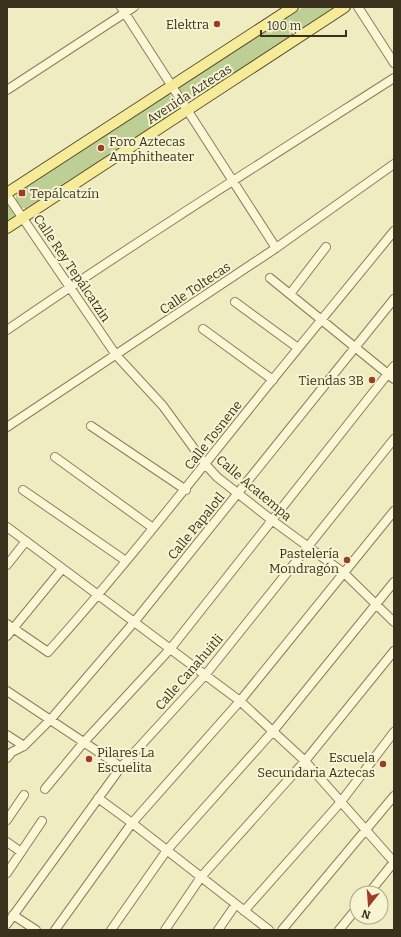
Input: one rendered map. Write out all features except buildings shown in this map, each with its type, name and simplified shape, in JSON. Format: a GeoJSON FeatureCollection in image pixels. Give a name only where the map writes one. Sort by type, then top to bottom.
{"type":"FeatureCollection","features":[{"type":"Feature","properties":{"kind":"main road","name":"Avenida Aztecas"},"geometry":{"type":"LineString","coordinates":[[7,194],[172,85],[294,7]]}},
{"type":"Feature","properties":{"kind":"main road","name":"Avenida Aztecas"},"geometry":{"type":"LineString","coordinates":[[7,228],[345,7]]}},
{"type":"Feature","properties":{"kind":"street"},"geometry":{"type":"LineString","coordinates":[[7,90],[123,10],[134,7]]}},
{"type":"Feature","properties":{"kind":"street"},"geometry":{"type":"LineString","coordinates":[[358,7],[394,63]]}},
{"type":"Feature","properties":{"kind":"street"},"geometry":{"type":"LineString","coordinates":[[123,10],[234,180],[276,248]]}},
{"type":"Feature","properties":{"kind":"street"},"geometry":{"type":"LineString","coordinates":[[7,330],[234,180],[394,78]]}},
{"type":"Feature","properties":{"kind":"street","name":"Calle Toltecas"},"geometry":{"type":"LineString","coordinates":[[7,427],[276,248],[394,164]]}},
{"type":"Feature","properties":{"kind":"street","name":"Calle Rey Tepálcatzin"},"geometry":{"type":"LineString","coordinates":[[7,194],[116,355]]}},
{"type":"Feature","properties":{"kind":"street","name":"Calle Tosnene"},"geometry":{"type":"LineString","coordinates":[[10,626],[48,652],[99,595],[186,490],[298,348],[394,231]]}},
{"type":"Feature","properties":{"kind":"street"},"geometry":{"type":"LineString","coordinates":[[290,294],[326,248]]}},
{"type":"Feature","properties":{"kind":"street"},"geometry":{"type":"LineString","coordinates":[[270,278],[354,348],[391,376]]}},
{"type":"Feature","properties":{"kind":"street","name":"Calle Papalotl"},"geometry":{"type":"LineString","coordinates":[[7,758],[12,752],[24,746],[51,719],[135,621],[394,299]]}},
{"type":"Feature","properties":{"kind":"street"},"geometry":{"type":"LineString","coordinates":[[235,302],[298,348]]}},
{"type":"Feature","properties":{"kind":"street"},"geometry":{"type":"LineString","coordinates":[[203,329],[273,380]]}},
{"type":"Feature","properties":{"kind":"street","name":"Calle Acatempa"},"geometry":{"type":"LineString","coordinates":[[116,355],[171,416],[206,465],[238,494],[344,573],[394,622]]}},
{"type":"Feature","properties":{"kind":"street"},"geometry":{"type":"LineString","coordinates":[[45,789],[84,742],[171,648],[391,376],[394,366]]}},
{"type":"Feature","properties":{"kind":"street"},"geometry":{"type":"LineString","coordinates":[[91,426],[186,490]]}},
{"type":"Feature","properties":{"kind":"street","name":"Calle Canahuitli"},"geometry":{"type":"LineString","coordinates":[[7,924],[120,767],[206,674],[394,440]]}},
{"type":"Feature","properties":{"kind":"street"},"geometry":{"type":"LineString","coordinates":[[55,457],[154,528]]}},
{"type":"Feature","properties":{"kind":"street"},"geometry":{"type":"LineString","coordinates":[[23,490],[126,561]]}},
{"type":"Feature","properties":{"kind":"street"},"geometry":{"type":"LineString","coordinates":[[55,930],[132,823],[240,701],[394,511]]}},
{"type":"Feature","properties":{"kind":"street"},"geometry":{"type":"LineString","coordinates":[[7,527],[206,674],[274,730],[305,761],[394,862],[375,885]]}},
{"type":"Feature","properties":{"kind":"street"},"geometry":{"type":"LineString","coordinates":[[7,565],[26,541]]}},
{"type":"Feature","properties":{"kind":"street"},"geometry":{"type":"LineString","coordinates":[[7,636],[10,626],[62,569]]}},
{"type":"Feature","properties":{"kind":"street"},"geometry":{"type":"LineString","coordinates":[[111,930],[167,850],[274,730],[394,582]]}},
{"type":"Feature","properties":{"kind":"street"},"geometry":{"type":"LineString","coordinates":[[165,930],[201,877],[305,761],[394,651]]}},
{"type":"Feature","properties":{"kind":"street"},"geometry":{"type":"LineString","coordinates":[[7,690],[120,767]]}},
{"type":"Feature","properties":{"kind":"street"},"geometry":{"type":"LineString","coordinates":[[244,911],[340,802],[394,732]]}},
{"type":"Feature","properties":{"kind":"street"},"geometry":{"type":"LineString","coordinates":[[7,735],[24,746]]}},
{"type":"Feature","properties":{"kind":"street"},"geometry":{"type":"LineString","coordinates":[[7,820],[24,795]]}},
{"type":"Feature","properties":{"kind":"street"},"geometry":{"type":"LineString","coordinates":[[282,930],[394,796]]}},
{"type":"Feature","properties":{"kind":"street"},"geometry":{"type":"LineString","coordinates":[[98,798],[269,930]]}},
{"type":"Feature","properties":{"kind":"street"},"geometry":{"type":"LineString","coordinates":[[7,873],[42,821]]}},
{"type":"Feature","properties":{"kind":"street"},"geometry":{"type":"LineString","coordinates":[[7,842],[21,852]]}},
{"type":"Feature","properties":{"kind":"street"},"geometry":{"type":"LineString","coordinates":[[218,930],[236,904]]}},
{"type":"Feature","properties":{"kind":"street"},"geometry":{"type":"LineString","coordinates":[[13,915],[36,930]]}},
{"type":"Feature","properties":{"kind":"street"},"geometry":{"type":"LineString","coordinates":[[339,930],[349,918]]}},
{"type":"Feature","properties":{"kind":"green space"},"geometry":{"type":"Polygon","coordinates":[[[304,7],[333,7],[335,9],[188,105],[176,86],[304,7]]]}},
{"type":"Feature","properties":{"kind":"green space"},"geometry":{"type":"Polygon","coordinates":[[[168,92],[180,110],[27,209],[16,206],[16,194],[168,92]]]}},
{"type":"Feature","properties":{"kind":"green space"},"geometry":{"type":"Polygon","coordinates":[[[10,204],[20,213],[7,222],[7,205],[10,204]]]}},
{"type":"Feature","properties":{"kind":"place","name":"Elektra"},"geometry":{"type":"Point","coordinates":[217,24]}},
{"type":"Feature","properties":{"kind":"place","name":"Foro Aztecas Amphitheater"},"geometry":{"type":"Point","coordinates":[101,148]}},
{"type":"Feature","properties":{"kind":"place","name":"Tepálcatzín"},"geometry":{"type":"Point","coordinates":[22,193]}},
{"type":"Feature","properties":{"kind":"place","name":"Tiendas 3B"},"geometry":{"type":"Point","coordinates":[372,380]}},
{"type":"Feature","properties":{"kind":"place","name":"Pastelería Mondragón"},"geometry":{"type":"Point","coordinates":[347,560]}},
{"type":"Feature","properties":{"kind":"place","name":"Pilares La Escuelita"},"geometry":{"type":"Point","coordinates":[89,759]}},
{"type":"Feature","properties":{"kind":"place","name":"Escuela Secundaria Aztecas"},"geometry":{"type":"Point","coordinates":[383,764]}}]}
